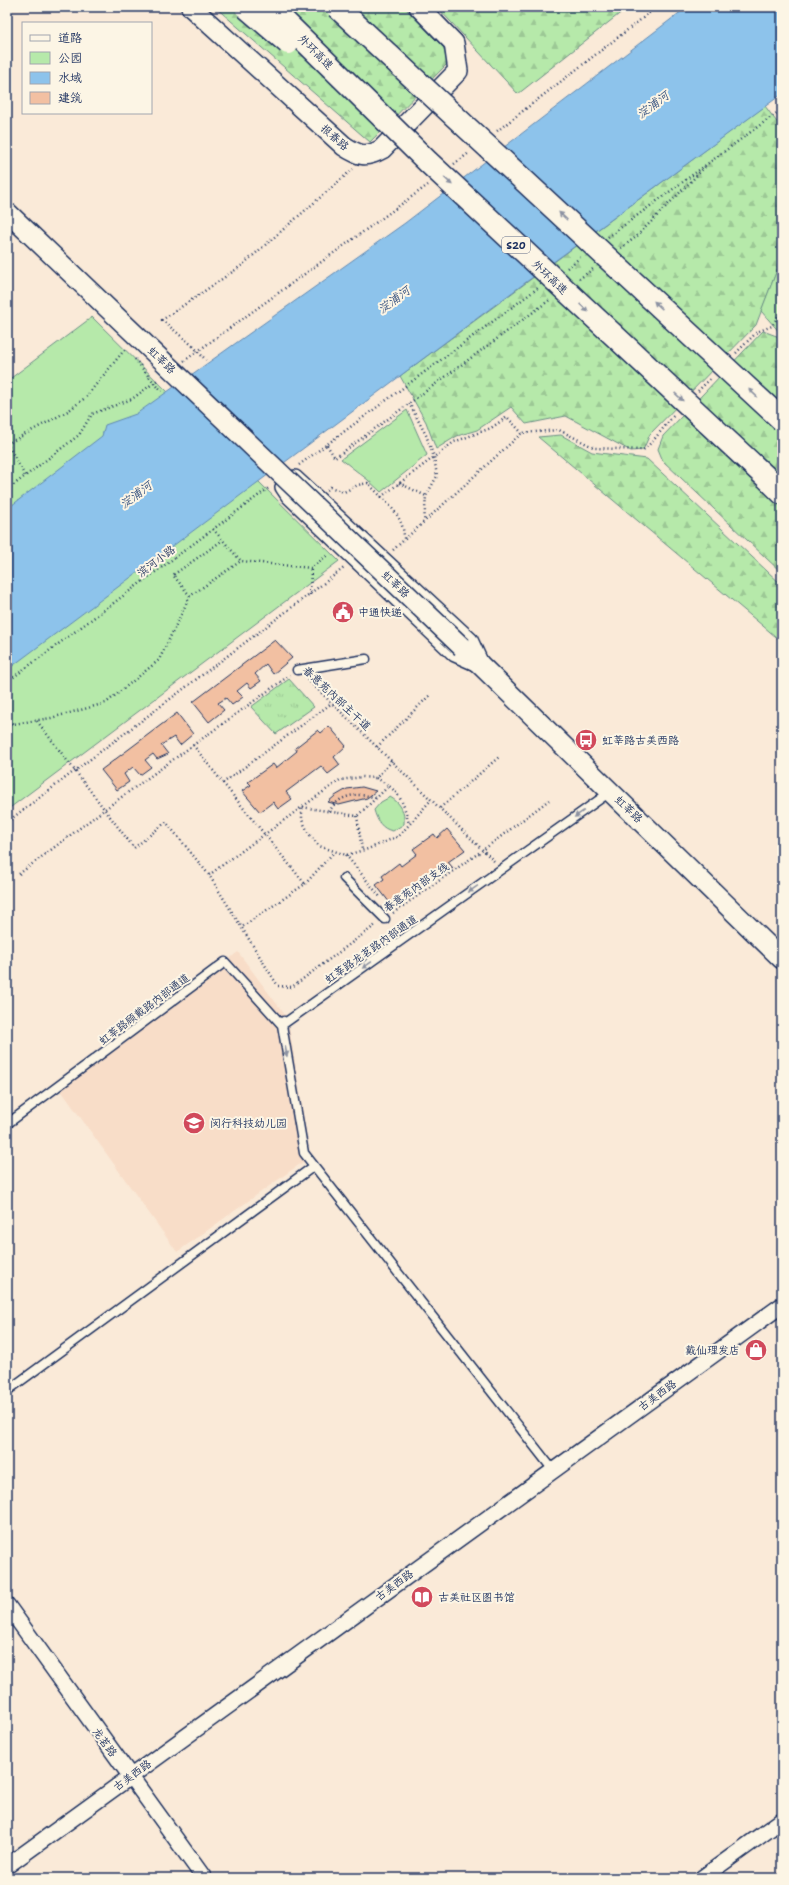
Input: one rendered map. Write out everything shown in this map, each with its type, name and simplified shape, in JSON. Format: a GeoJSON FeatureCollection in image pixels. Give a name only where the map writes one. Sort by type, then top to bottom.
{"type":"FeatureCollection","features":[{"type":"Feature","properties":{"kind":"highway"},"geometry":{"type":"LineString","coordinates":[[246,7],[431,171]]}},
{"type":"Feature","properties":{"kind":"highway","name":"外环高速"},"geometry":{"type":"LineString","coordinates":[[270,7],[431,171],[774,486]]}},
{"type":"Feature","properties":{"kind":"highway"},"geometry":{"type":"LineString","coordinates":[[338,7],[782,420]]}},
{"type":"Feature","properties":{"kind":"highway"},"geometry":{"type":"LineString","coordinates":[[360,7],[466,125]]}},
{"type":"Feature","properties":{"kind":"street","name":"报春路"},"geometry":{"type":"LineString","coordinates":[[191,7],[344,146],[354,153],[363,155],[372,154],[382,149],[458,71],[454,43],[419,7]]}},
{"type":"Feature","properties":{"kind":"street","name":"虹莘路"},"geometry":{"type":"LineString","coordinates":[[7,212],[482,666],[782,959]]}},
{"type":"Feature","properties":{"kind":"street"},"geometry":{"type":"LineString","coordinates":[[295,478],[470,640],[482,666],[455,654],[289,496],[283,487],[295,478]]}},
{"type":"Feature","properties":{"kind":"street","name":"古美西路"},"geometry":{"type":"LineString","coordinates":[[7,1866],[782,1305]]}},
{"type":"Feature","properties":{"kind":"street","name":"龙茗路"},"geometry":{"type":"LineString","coordinates":[[7,1605],[204,1878]]}},
{"type":"Feature","properties":{"kind":"street"},"geometry":{"type":"LineString","coordinates":[[702,1878],[782,1820]]}},
{"type":"Feature","properties":{"kind":"lane"},"geometry":{"type":"LineString","coordinates":[[297,670],[366,659]]}},
{"type":"Feature","properties":{"kind":"lane","name":"虹莘路龙茗路内部通道"},"geometry":{"type":"LineString","coordinates":[[282,1025],[610,792]]}},
{"type":"Feature","properties":{"kind":"lane"},"geometry":{"type":"LineString","coordinates":[[344,878],[385,919]]}},
{"type":"Feature","properties":{"kind":"lane","name":"虹莘路顾戴路内部通道"},"geometry":{"type":"LineString","coordinates":[[7,1124],[226,962],[282,1025]]}},
{"type":"Feature","properties":{"kind":"lane"},"geometry":{"type":"LineString","coordinates":[[286,1017],[282,1025],[304,1153],[553,1470]]}},
{"type":"Feature","properties":{"kind":"lane"},"geometry":{"type":"LineString","coordinates":[[7,1391],[314,1166]]}},
{"type":"Feature","properties":{"kind":"path"},"geometry":{"type":"LineString","coordinates":[[496,132],[657,7]]}},
{"type":"Feature","properties":{"kind":"path"},"geometry":{"type":"LineString","coordinates":[[452,166],[471,152]]}},
{"type":"Feature","properties":{"kind":"path"},"geometry":{"type":"LineString","coordinates":[[206,360],[193,346],[162,320],[241,266],[351,172],[363,155]]}},
{"type":"Feature","properties":{"kind":"path"},"geometry":{"type":"LineString","coordinates":[[617,251],[636,237],[711,161]]}},
{"type":"Feature","properties":{"kind":"path"},"geometry":{"type":"LineString","coordinates":[[183,362],[431,171]]}},
{"type":"Feature","properties":{"kind":"path"},"geometry":{"type":"LineString","coordinates":[[573,283],[598,265]]}},
{"type":"Feature","properties":{"kind":"path"},"geometry":{"type":"LineString","coordinates":[[327,445],[335,458],[554,297]]}},
{"type":"Feature","properties":{"kind":"path"},"geometry":{"type":"LineString","coordinates":[[730,359],[757,332],[772,326],[782,310]]}},
{"type":"Feature","properties":{"kind":"path"},"geometry":{"type":"LineString","coordinates":[[25,476],[7,444],[68,411],[85,398],[127,347],[149,377],[160,389]]}},
{"type":"Feature","properties":{"kind":"path"},"geometry":{"type":"LineString","coordinates":[[693,396],[714,375]]}},
{"type":"Feature","properties":{"kind":"path"},"geometry":{"type":"LineString","coordinates":[[7,490],[80,435],[92,414],[132,399],[163,376]]}},
{"type":"Feature","properties":{"kind":"path"},"geometry":{"type":"LineString","coordinates":[[409,403],[426,435],[434,457],[437,476],[426,496],[424,522]]}},
{"type":"Feature","properties":{"kind":"path"},"geometry":{"type":"LineString","coordinates":[[383,558],[522,433],[559,430],[595,448],[643,450],[652,442],[677,412]]}},
{"type":"Feature","properties":{"kind":"path"},"geometry":{"type":"LineString","coordinates":[[381,497],[454,442],[491,428],[507,417],[522,433]]}},
{"type":"Feature","properties":{"kind":"path"},"geometry":{"type":"LineString","coordinates":[[296,468],[314,454]]}},
{"type":"Feature","properties":{"kind":"path"},"geometry":{"type":"LineString","coordinates":[[330,487],[344,492],[358,485],[368,483],[392,507],[404,528],[404,540]]}},
{"type":"Feature","properties":{"kind":"path"},"geometry":{"type":"LineString","coordinates":[[398,483],[426,496]]}},
{"type":"Feature","properties":{"kind":"path","name":"滨河小路"},"geometry":{"type":"LineString","coordinates":[[7,682],[270,486]]}},
{"type":"Feature","properties":{"kind":"path"},"geometry":{"type":"LineString","coordinates":[[213,529],[241,561]]}},
{"type":"Feature","properties":{"kind":"path"},"geometry":{"type":"LineString","coordinates":[[190,596],[173,575],[223,540]]}},
{"type":"Feature","properties":{"kind":"path"},"geometry":{"type":"LineString","coordinates":[[7,725],[37,721],[106,703],[159,660],[190,596],[241,561],[311,568],[340,545]]}},
{"type":"Feature","properties":{"kind":"path"},"geometry":{"type":"LineString","coordinates":[[7,822],[356,560]]}},
{"type":"Feature","properties":{"kind":"path"},"geometry":{"type":"LineString","coordinates":[[310,594],[311,568]]}},
{"type":"Feature","properties":{"kind":"path","name":"春意苑内部主干道"},"geometry":{"type":"LineString","coordinates":[[18,874],[297,670],[502,869]]}},
{"type":"Feature","properties":{"kind":"path"},"geometry":{"type":"LineString","coordinates":[[377,747],[431,694]]}},
{"type":"Feature","properties":{"kind":"path"},"geometry":{"type":"LineString","coordinates":[[223,783],[332,703]]}},
{"type":"Feature","properties":{"kind":"path"},"geometry":{"type":"LineString","coordinates":[[37,721],[134,848],[166,822],[209,875],[242,927],[305,884],[334,852]]}},
{"type":"Feature","properties":{"kind":"path"},"geometry":{"type":"LineString","coordinates":[[193,745],[305,884]]}},
{"type":"Feature","properties":{"kind":"path"},"geometry":{"type":"LineString","coordinates":[[440,808],[500,756]]}},
{"type":"Feature","properties":{"kind":"path"},"geometry":{"type":"LineString","coordinates":[[376,778],[392,761]]}},
{"type":"Feature","properties":{"kind":"path"},"geometry":{"type":"LineString","coordinates":[[209,875],[340,780],[362,777],[376,778],[390,786],[401,797],[409,824]]}},
{"type":"Feature","properties":{"kind":"path"},"geometry":{"type":"LineString","coordinates":[[356,816],[390,786]]}},
{"type":"Feature","properties":{"kind":"path"},"geometry":{"type":"LineString","coordinates":[[329,812],[335,803],[349,796],[361,794],[376,798]]}},
{"type":"Feature","properties":{"kind":"path"},"geometry":{"type":"LineString","coordinates":[[302,807],[302,820],[309,834],[319,846],[346,855],[399,836],[431,800]]}},
{"type":"Feature","properties":{"kind":"path","name":"春意苑内部支线"},"geometry":{"type":"LineString","coordinates":[[242,927],[278,986],[292,987],[550,800]]}},
{"type":"Feature","properties":{"kind":"path"},"geometry":{"type":"LineString","coordinates":[[302,807],[356,816]]}},
{"type":"Feature","properties":{"kind":"path"},"geometry":{"type":"LineString","coordinates":[[356,816],[362,850]]}},
{"type":"Feature","properties":{"kind":"path"},"geometry":{"type":"LineString","coordinates":[[346,855],[384,901]]}},
{"type":"Feature","properties":{"kind":"path"},"geometry":{"type":"LineString","coordinates":[[389,907],[393,913]]}},
{"type":"Feature","properties":{"kind":"shaded area","name":"闵行科技幼儿园"},"geometry":{"type":"Polygon","coordinates":[[[238,952],[288,1019],[310,1157],[177,1252],[60,1089],[238,952]]]}},
{"type":"Feature","properties":{"kind":"green space"},"geometry":{"type":"Polygon","coordinates":[[[215,7],[404,7],[444,48],[447,64],[370,142],[215,7]]]}},
{"type":"Feature","properties":{"kind":"green space"},"geometry":{"type":"Polygon","coordinates":[[[437,7],[628,7],[518,94],[437,7]]]}},
{"type":"Feature","properties":{"kind":"green space"},"geometry":{"type":"Polygon","coordinates":[[[765,106],[782,129],[782,257],[756,325],[650,434],[643,450],[631,451],[566,416],[526,424],[511,407],[477,430],[457,436],[436,449],[426,422],[400,376],[765,106]]]}},
{"type":"Feature","properties":{"kind":"green space"},"geometry":{"type":"Polygon","coordinates":[[[782,257],[782,335],[761,311],[782,257]]]}},
{"type":"Feature","properties":{"kind":"green space"},"geometry":{"type":"Polygon","coordinates":[[[92,317],[339,561],[7,810],[7,381],[92,317]]]}},
{"type":"Feature","properties":{"kind":"green space"},"geometry":{"type":"Polygon","coordinates":[[[763,331],[782,338],[782,573],[663,461],[658,449],[663,436],[763,331]]]}},
{"type":"Feature","properties":{"kind":"green space"},"geometry":{"type":"Polygon","coordinates":[[[407,410],[427,455],[381,492],[341,459],[407,410]]]}},
{"type":"Feature","properties":{"kind":"green space"},"geometry":{"type":"Polygon","coordinates":[[[561,435],[592,452],[647,459],[782,585],[782,642],[538,437],[561,435]]]}},
{"type":"Feature","properties":{"kind":"green space"},"geometry":{"type":"Polygon","coordinates":[[[289,679],[314,707],[276,734],[251,707],[289,679]]]}},
{"type":"Feature","properties":{"kind":"green space"},"geometry":{"type":"Polygon","coordinates":[[[390,797],[400,805],[404,816],[404,824],[393,831],[380,824],[374,810],[381,802],[390,797]]]}},
{"type":"Feature","properties":{"kind":"water","name":"淀浦河"},"geometry":{"type":"Polygon","coordinates":[[[687,7],[782,7],[782,94],[495,305],[7,670],[7,509],[102,436],[105,425],[136,414],[405,223],[687,7]]]}},
{"type":"Feature","properties":{"kind":"building"},"geometry":{"type":"Polygon","coordinates":[[[275,640],[292,658],[273,674],[266,664],[255,674],[261,681],[251,688],[247,683],[237,691],[243,697],[232,705],[226,698],[218,703],[224,710],[209,722],[193,702],[275,640]]]}},
{"type":"Feature","properties":{"kind":"building"},"geometry":{"type":"Polygon","coordinates":[[[177,713],[193,734],[180,745],[174,737],[161,745],[168,754],[157,759],[153,754],[145,760],[151,767],[140,775],[133,767],[124,774],[129,782],[117,790],[101,770],[177,713]]]}},
{"type":"Feature","properties":{"kind":"building"},"geometry":{"type":"Polygon","coordinates":[[[329,726],[346,746],[334,757],[340,765],[328,774],[321,766],[286,792],[292,799],[278,809],[273,802],[260,812],[242,791],[251,785],[248,782],[273,764],[276,768],[297,751],[295,748],[318,730],[321,733],[329,726]]]}},
{"type":"Feature","properties":{"kind":"building"},"geometry":{"type":"Polygon","coordinates":[[[362,787],[376,791],[367,798],[339,805],[328,802],[347,789],[362,787]]]}},
{"type":"Feature","properties":{"kind":"building"},"geometry":{"type":"Polygon","coordinates":[[[447,829],[465,850],[448,862],[453,868],[444,874],[440,869],[412,888],[416,894],[408,900],[403,894],[390,903],[376,885],[384,879],[382,876],[399,863],[401,866],[417,854],[413,849],[434,834],[437,838],[447,829]]]}},
{"type":"Feature","properties":{"kind":"place","name":"中通快递"},"geometry":{"type":"Point","coordinates":[343,612]}},
{"type":"Feature","properties":{"kind":"place","name":"虹莘路古美西路"},"geometry":{"type":"Point","coordinates":[586,740]}},
{"type":"Feature","properties":{"kind":"place","name":"闵行科技幼儿园"},"geometry":{"type":"Point","coordinates":[194,1123]}},
{"type":"Feature","properties":{"kind":"place","name":"戴仙理发店"},"geometry":{"type":"Point","coordinates":[756,1350]}},
{"type":"Feature","properties":{"kind":"place","name":"古美社区图书馆"},"geometry":{"type":"Point","coordinates":[422,1597]}}]}
